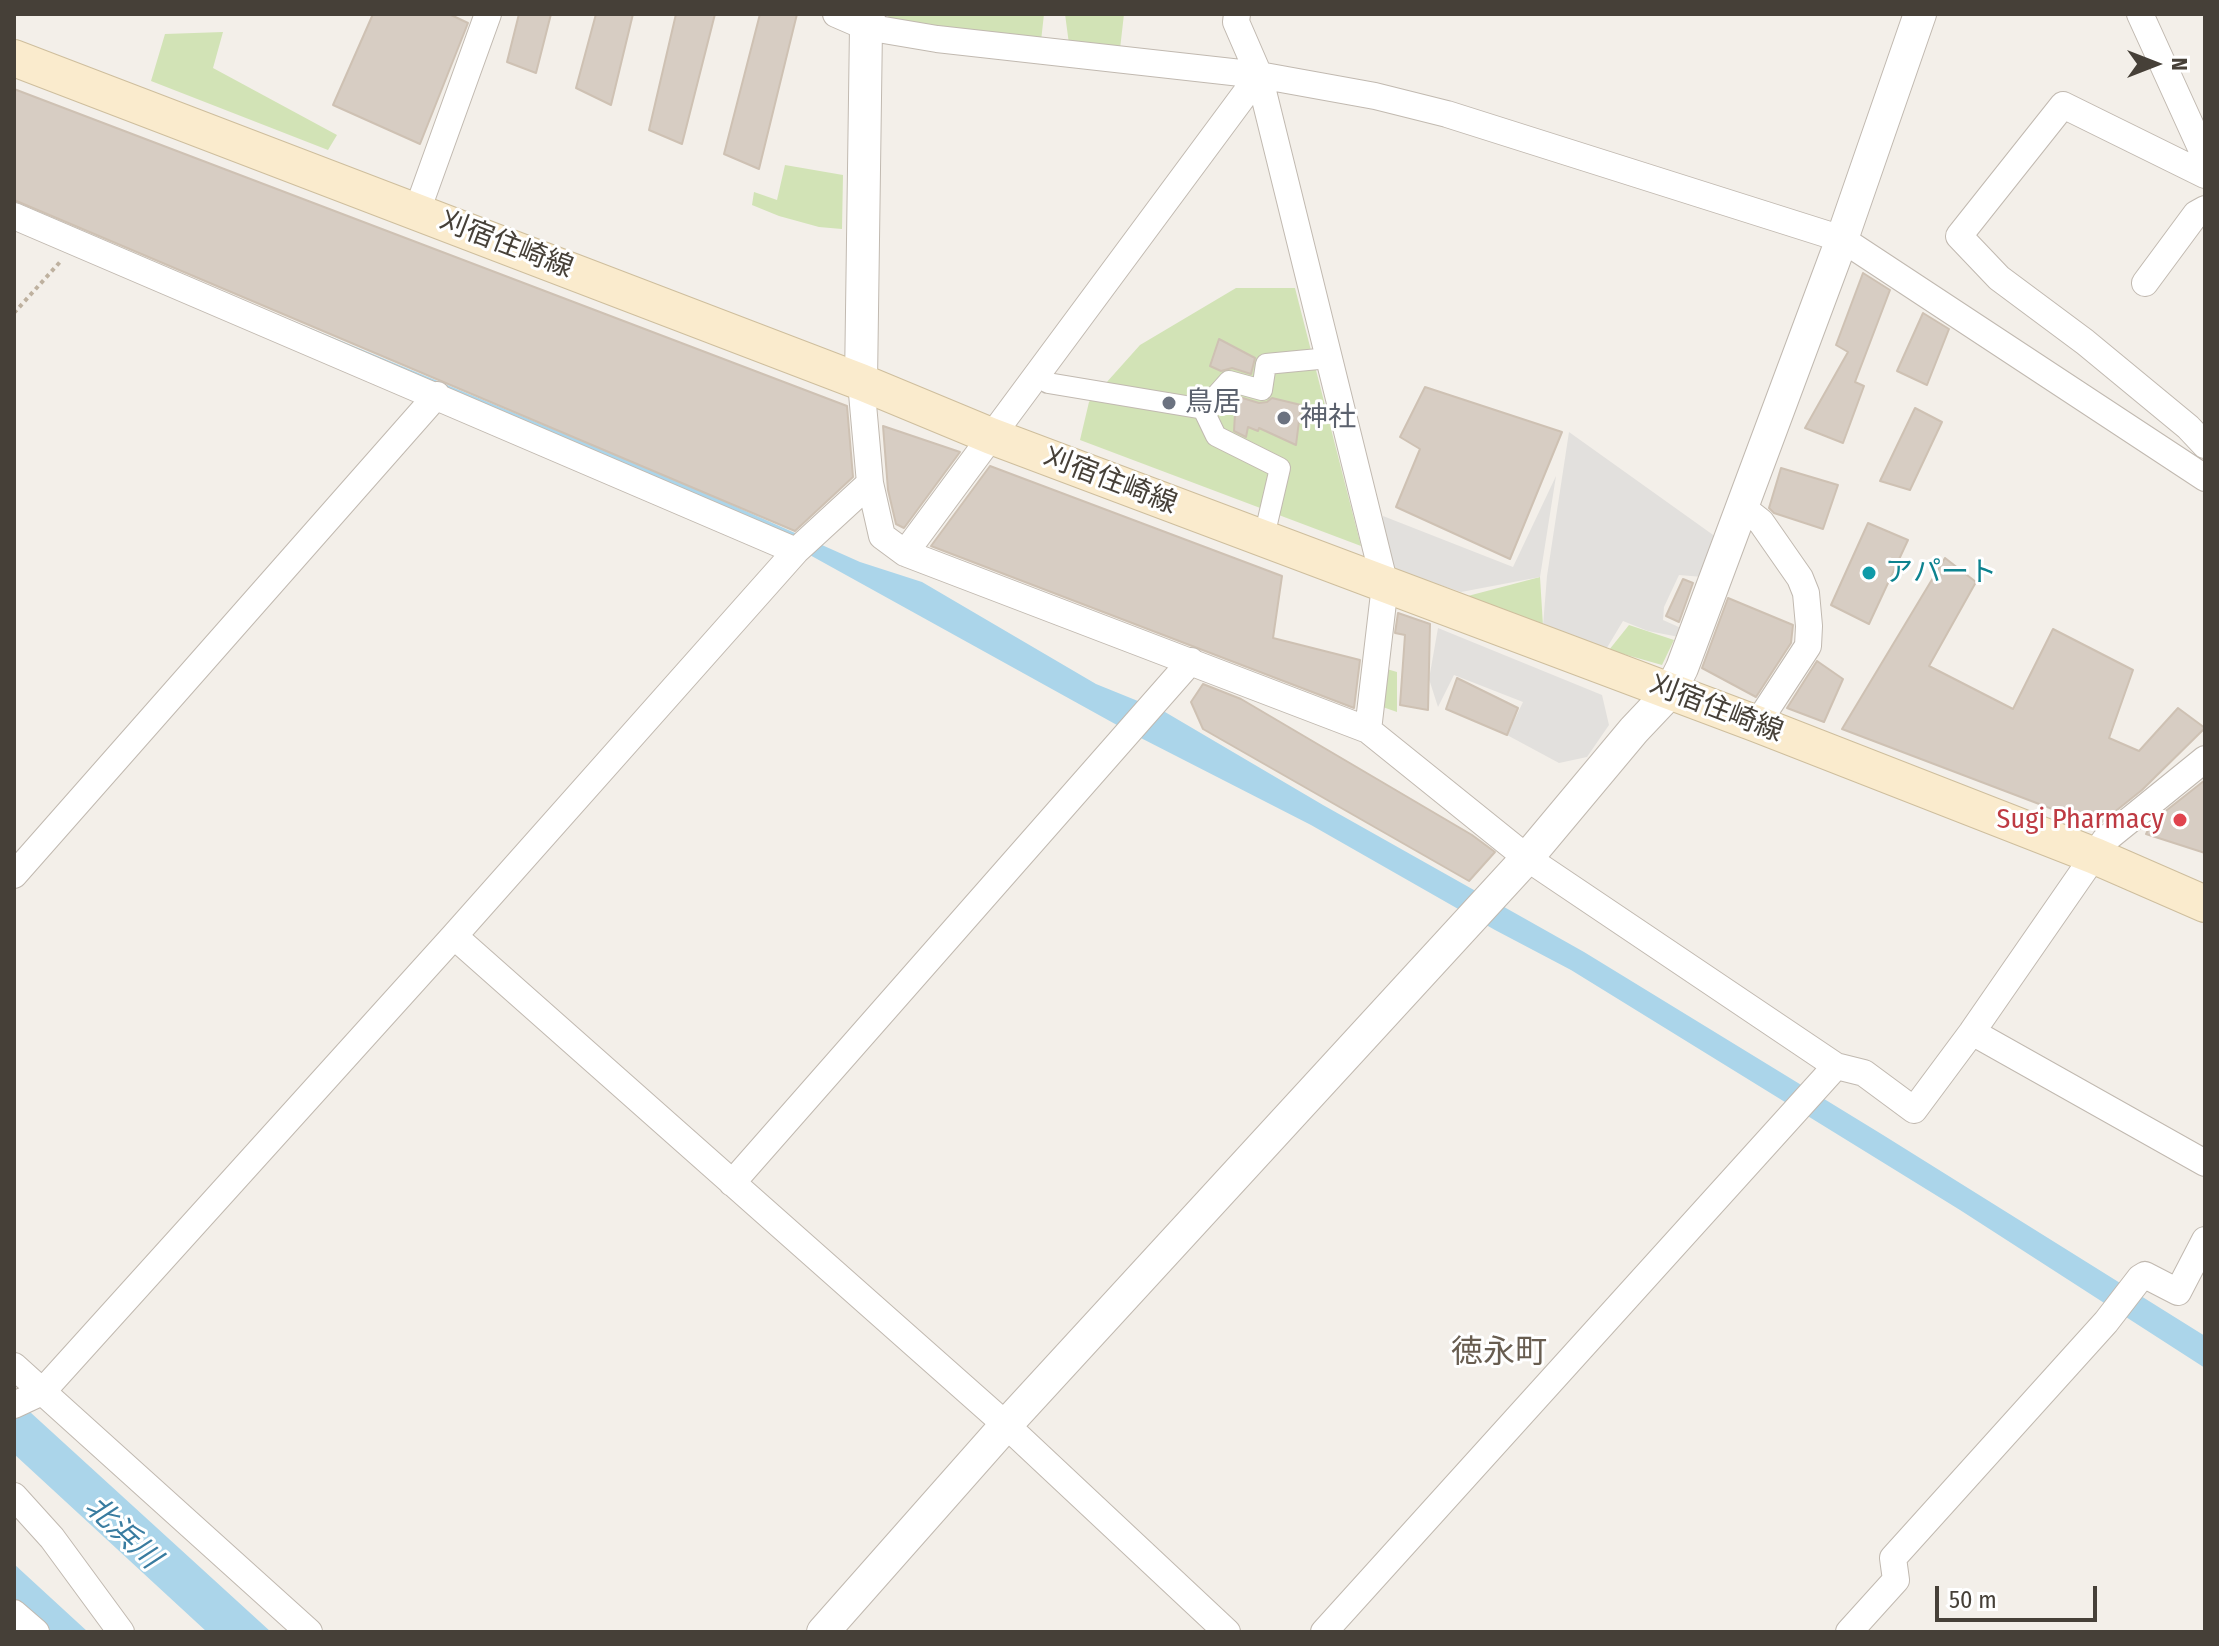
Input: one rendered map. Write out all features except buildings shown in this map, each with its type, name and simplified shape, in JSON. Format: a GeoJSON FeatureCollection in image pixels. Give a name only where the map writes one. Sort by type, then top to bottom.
{"type":"FeatureCollection","features":[{"type":"Feature","properties":{"kind":"main road","name":"刈宿住崎線"},"geometry":{"type":"LineString","coordinates":[[14,58],[861,382],[991,436],[1757,724],[2095,856],[2205,904]]}},
{"type":"Feature","properties":{"kind":"street"},"geometry":{"type":"LineString","coordinates":[[417,211],[488,14]]}},
{"type":"Feature","properties":{"kind":"street"},"geometry":{"type":"LineString","coordinates":[[836,14],[937,39],[1259,75],[1375,96],[1447,114],[1842,239],[2205,478]]}},
{"type":"Feature","properties":{"kind":"street"},"geometry":{"type":"LineString","coordinates":[[1237,14],[1236,22],[1259,75],[1385,585],[1368,730]]}},
{"type":"Feature","properties":{"kind":"street"},"geometry":{"type":"LineString","coordinates":[[823,1632],[1006,1425],[1527,858],[1634,730],[1670,692],[1682,668],[1842,239],[1920,14]]}},
{"type":"Feature","properties":{"kind":"street"},"geometry":{"type":"LineString","coordinates":[[2140,14],[2205,157]]}},
{"type":"Feature","properties":{"kind":"street"},"geometry":{"type":"LineString","coordinates":[[867,20],[861,382],[870,483],[882,536],[905,553],[1368,730],[1527,858],[1836,1066],[1864,1073],[1914,1110],[2105,840],[2205,759]]}},
{"type":"Feature","properties":{"kind":"street"},"geometry":{"type":"LineString","coordinates":[[905,553],[1259,75]]}},
{"type":"Feature","properties":{"kind":"street"},"geometry":{"type":"LineString","coordinates":[[2205,175],[2063,105],[1959,236],[1999,278],[2085,342],[2188,427],[2205,445]]}},
{"type":"Feature","properties":{"kind":"street"},"geometry":{"type":"LineString","coordinates":[[2145,283],[2196,214],[2205,209]]}},
{"type":"Feature","properties":{"kind":"street"},"geometry":{"type":"LineString","coordinates":[[14,216],[796,551]]}},
{"type":"Feature","properties":{"kind":"street"},"geometry":{"type":"LineString","coordinates":[[1203,409],[1229,381],[1262,390],[1266,364],[1329,358]]}},
{"type":"Feature","properties":{"kind":"street"},"geometry":{"type":"LineString","coordinates":[[1048,383],[1203,409]]}},
{"type":"Feature","properties":{"kind":"street"},"geometry":{"type":"LineString","coordinates":[[14,875],[437,395]]}},
{"type":"Feature","properties":{"kind":"street"},"geometry":{"type":"LineString","coordinates":[[1203,409],[1216,436],[1280,468],[1266,528]]}},
{"type":"Feature","properties":{"kind":"street"},"geometry":{"type":"LineString","coordinates":[[30,1398],[454,936],[796,551],[870,483]]}},
{"type":"Feature","properties":{"kind":"street"},"geometry":{"type":"LineString","coordinates":[[1742,507],[1761,522],[1800,578],[1806,593],[1809,626],[1808,646],[1757,724]]}},
{"type":"Feature","properties":{"kind":"street"},"geometry":{"type":"LineString","coordinates":[[732,1183],[1191,661]]}},
{"type":"Feature","properties":{"kind":"street"},"geometry":{"type":"LineString","coordinates":[[454,936],[1006,1425],[1227,1632]]}},
{"type":"Feature","properties":{"kind":"street"},"geometry":{"type":"LineString","coordinates":[[1972,1032],[2205,1163]]}},
{"type":"Feature","properties":{"kind":"street"},"geometry":{"type":"LineString","coordinates":[[1324,1632],[1836,1066]]}},
{"type":"Feature","properties":{"kind":"street"},"geometry":{"type":"LineString","coordinates":[[1849,1632],[1896,1580],[1893,1558],[2106,1322],[2140,1278],[2145,1275],[2178,1292],[2205,1240]]}},
{"type":"Feature","properties":{"kind":"street"},"geometry":{"type":"LineString","coordinates":[[14,1366],[30,1398],[309,1632]]}},
{"type":"Feature","properties":{"kind":"street"},"geometry":{"type":"LineString","coordinates":[[14,1496],[52,1538],[121,1632]]}},
{"type":"Feature","properties":{"kind":"street"},"geometry":{"type":"LineString","coordinates":[[14,1613],[36,1632]]}},
{"type":"Feature","properties":{"kind":"path"},"geometry":{"type":"LineString","coordinates":[[14,313],[78,242]]}},
{"type":"Feature","properties":{"kind":"green space"},"geometry":{"type":"Polygon","coordinates":[[[886,14],[1044,14],[1041,41],[896,25],[886,14]]]}},
{"type":"Feature","properties":{"kind":"green space"},"geometry":{"type":"Polygon","coordinates":[[[1065,14],[1124,14],[1120,49],[1069,44],[1065,14]]]}},
{"type":"Feature","properties":{"kind":"green space"},"geometry":{"type":"Polygon","coordinates":[[[223,32],[213,68],[337,135],[328,150],[151,81],[165,34],[223,32]]]}},
{"type":"Feature","properties":{"kind":"green space"},"geometry":{"type":"Polygon","coordinates":[[[785,165],[843,175],[842,229],[819,227],[752,205],[754,192],[777,200],[785,165]]]}},
{"type":"Feature","properties":{"kind":"green space"},"geometry":{"type":"Polygon","coordinates":[[[1236,288],[1295,288],[1361,546],[1080,440],[1089,402],[1140,345],[1236,288]]]}},
{"type":"Feature","properties":{"kind":"green space"},"geometry":{"type":"Polygon","coordinates":[[[1540,577],[1543,626],[1464,597],[1540,577]]]}},
{"type":"Feature","properties":{"kind":"green space"},"geometry":{"type":"Polygon","coordinates":[[[1629,625],[1674,640],[1662,665],[1609,650],[1629,625]]]}},
{"type":"Feature","properties":{"kind":"green space"},"geometry":{"type":"Polygon","coordinates":[[[1380,667],[1397,672],[1397,712],[1377,705],[1380,667]]]}},
{"type":"Feature","properties":{"kind":"shaded area"},"geometry":{"type":"Polygon","coordinates":[[[1569,432],[1716,537],[1703,577],[1679,575],[1664,607],[1663,620],[1681,628],[1679,637],[1648,631],[1623,621],[1605,651],[1543,626],[1547,576],[1569,432]]]}},
{"type":"Feature","properties":{"kind":"shaded area"},"geometry":{"type":"Polygon","coordinates":[[[1556,476],[1540,577],[1461,592],[1385,567],[1383,516],[1513,567],[1556,476]]]}},
{"type":"Feature","properties":{"kind":"shaded area"},"geometry":{"type":"Polygon","coordinates":[[[1438,628],[1602,695],[1609,725],[1587,757],[1559,763],[1507,735],[1523,702],[1454,675],[1438,707],[1429,679],[1438,628]]]}},
{"type":"Feature","properties":{"kind":"water"},"geometry":{"type":"Polygon","coordinates":[[[137,256],[683,483],[860,562],[922,582],[1096,684],[1165,712],[1584,952],[2205,1336],[2205,1368],[1960,1210],[1571,970],[1311,825],[1135,735],[808,554],[137,256]]]}},
{"type":"Feature","properties":{"kind":"water","name":"北浜川"},"geometry":{"type":"Polygon","coordinates":[[[30,1412],[271,1632],[207,1632],[14,1454],[14,1418],[30,1412]]]}},
{"type":"Feature","properties":{"kind":"water"},"geometry":{"type":"Polygon","coordinates":[[[14,1564],[88,1632],[48,1632],[14,1601],[14,1564]]]}},
{"type":"Feature","properties":{"kind":"place","name":"鳥居"},"geometry":{"type":"Point","coordinates":[1169,403]}},
{"type":"Feature","properties":{"kind":"place","name":"神社"},"geometry":{"type":"Point","coordinates":[1284,418]}},
{"type":"Feature","properties":{"kind":"place","name":"アパート"},"geometry":{"type":"Point","coordinates":[1869,573]}},
{"type":"Feature","properties":{"kind":"place","name":"Sugi Pharmacy"},"geometry":{"type":"Point","coordinates":[2180,820]}},
{"type":"Feature","properties":{"kind":"district","name":"徳永町"},"geometry":{"type":"Point","coordinates":[1499,1353]}}]}
